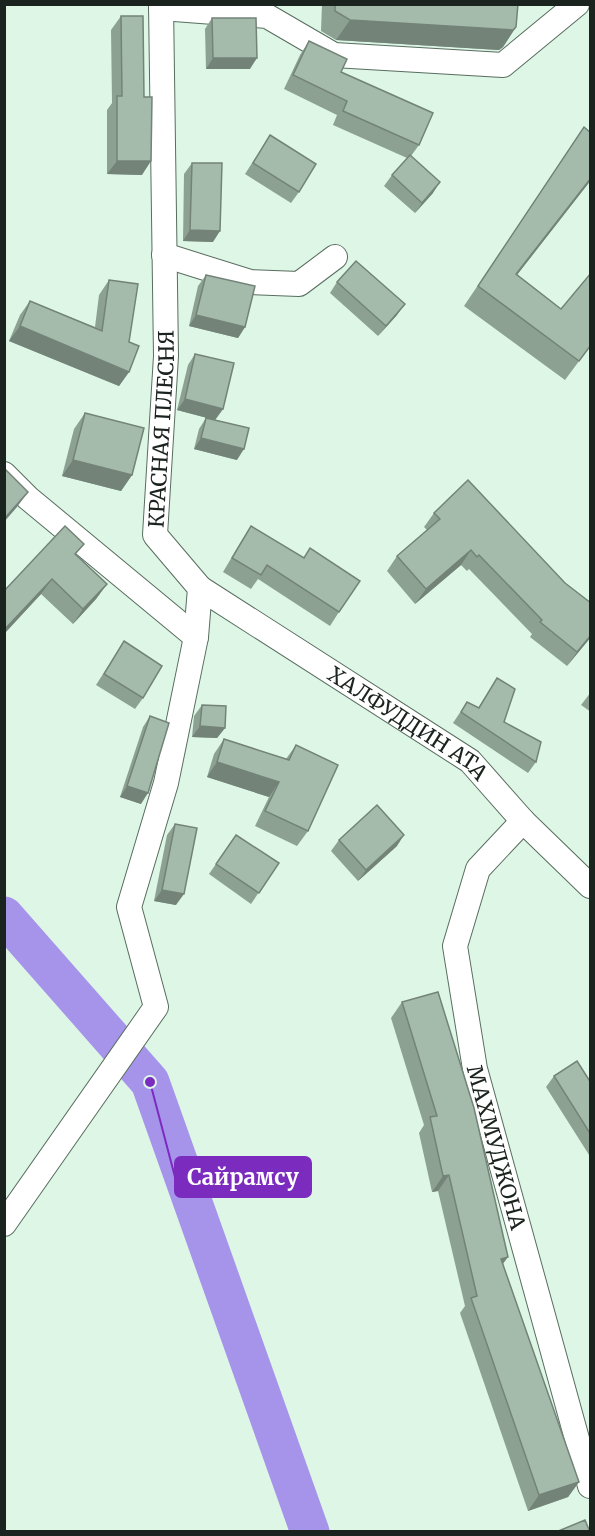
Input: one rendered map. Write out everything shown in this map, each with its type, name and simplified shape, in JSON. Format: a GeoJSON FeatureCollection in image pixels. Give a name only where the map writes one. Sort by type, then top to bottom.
{"type":"FeatureCollection","features":[{"type":"Feature","properties":{"kind":"street"},"geometry":{"type":"LineString","coordinates":[[161,6],[267,16],[334,55],[503,65],[577,4]]}},
{"type":"Feature","properties":{"kind":"street","name":"КРАСНАЯ ПЛЕСНЯ"},"geometry":{"type":"LineString","coordinates":[[161,6],[166,356],[155,535],[200,588]]}},
{"type":"Feature","properties":{"kind":"street"},"geometry":{"type":"LineString","coordinates":[[164,255],[250,282],[298,284],[335,257]]}},
{"type":"Feature","properties":{"kind":"street"},"geometry":{"type":"LineString","coordinates":[[4,474],[37,505],[196,637]]}},
{"type":"Feature","properties":{"kind":"street"},"geometry":{"type":"LineString","coordinates":[[4,1224],[156,1006],[129,907],[166,783],[196,637],[200,588]]}},
{"type":"Feature","properties":{"kind":"street","name":"ХАЛФУДДИН АТА"},"geometry":{"type":"LineString","coordinates":[[200,588],[470,761],[523,821],[591,886]]}},
{"type":"Feature","properties":{"kind":"street","name":"МАХМУДЖОНА"},"geometry":{"type":"LineString","coordinates":[[523,821],[478,869],[455,946],[475,1069],[591,1486]]}},
{"type":"Feature","properties":{"kind":"building"},"geometry":{"type":"Polygon","coordinates":[[[335,4],[518,4],[516,27],[513,30],[350,20],[335,11],[335,4]]]}},
{"type":"Feature","properties":{"kind":"building"},"geometry":{"type":"Polygon","coordinates":[[[121,16],[143,16],[144,97],[152,97],[151,161],[117,161],[117,96],[122,96],[121,16]]]}},
{"type":"Feature","properties":{"kind":"building"},"geometry":{"type":"Polygon","coordinates":[[[212,18],[256,18],[257,58],[213,58],[212,18]]]}},
{"type":"Feature","properties":{"kind":"building"},"geometry":{"type":"Polygon","coordinates":[[[309,41],[347,59],[341,72],[433,113],[419,145],[343,111],[347,101],[293,75],[309,41]]]}},
{"type":"Feature","properties":{"kind":"building"},"geometry":{"type":"Polygon","coordinates":[[[584,127],[591,133],[591,178],[516,274],[561,309],[591,273],[591,345],[579,361],[478,286],[584,127]]]}},
{"type":"Feature","properties":{"kind":"building"},"geometry":{"type":"Polygon","coordinates":[[[270,135],[316,164],[299,192],[253,163],[270,135]]]}},
{"type":"Feature","properties":{"kind":"building"},"geometry":{"type":"Polygon","coordinates":[[[410,155],[440,182],[422,203],[392,175],[410,155]]]}},
{"type":"Feature","properties":{"kind":"building"},"geometry":{"type":"Polygon","coordinates":[[[192,163],[222,163],[220,231],[190,230],[192,163]]]}},
{"type":"Feature","properties":{"kind":"building"},"geometry":{"type":"Polygon","coordinates":[[[356,261],[405,304],[386,326],[337,282],[356,261]]]}},
{"type":"Feature","properties":{"kind":"building"},"geometry":{"type":"Polygon","coordinates":[[[206,275],[255,286],[245,327],[196,315],[206,275]]]}},
{"type":"Feature","properties":{"kind":"building"},"geometry":{"type":"Polygon","coordinates":[[[109,280],[138,284],[129,342],[139,346],[129,372],[20,326],[30,301],[102,331],[109,280]]]}},
{"type":"Feature","properties":{"kind":"building"},"geometry":{"type":"Polygon","coordinates":[[[195,354],[234,363],[223,409],[185,399],[195,354]]]}},
{"type":"Feature","properties":{"kind":"building"},"geometry":{"type":"Polygon","coordinates":[[[85,413],[144,428],[132,475],[73,460],[85,413]]]}},
{"type":"Feature","properties":{"kind":"building"},"geometry":{"type":"Polygon","coordinates":[[[206,418],[249,428],[244,449],[201,438],[206,418]]]}},
{"type":"Feature","properties":{"kind":"building"},"geometry":{"type":"Polygon","coordinates":[[[4,468],[28,492],[4,519],[4,468]]]}},
{"type":"Feature","properties":{"kind":"building"},"geometry":{"type":"Polygon","coordinates":[[[468,480],[565,583],[591,603],[591,635],[577,652],[540,622],[542,620],[479,555],[477,557],[471,550],[426,589],[397,556],[440,519],[434,513],[468,480]]]}},
{"type":"Feature","properties":{"kind":"building"},"geometry":{"type":"Polygon","coordinates":[[[65,526],[84,544],[75,554],[107,584],[83,609],[52,579],[4,630],[4,591],[65,526]]]}},
{"type":"Feature","properties":{"kind":"building"},"geometry":{"type":"Polygon","coordinates":[[[251,526],[304,558],[310,548],[360,581],[339,612],[267,565],[261,575],[232,558],[251,526]]]}},
{"type":"Feature","properties":{"kind":"building"},"geometry":{"type":"Polygon","coordinates":[[[124,641],[162,666],[143,698],[104,674],[124,641]]]}},
{"type":"Feature","properties":{"kind":"building"},"geometry":{"type":"Polygon","coordinates":[[[497,678],[515,689],[504,722],[541,742],[536,762],[461,712],[467,702],[479,708],[497,678]]]}},
{"type":"Feature","properties":{"kind":"building"},"geometry":{"type":"Polygon","coordinates":[[[202,705],[226,706],[225,728],[200,726],[202,705]]]}},
{"type":"Feature","properties":{"kind":"building"},"geometry":{"type":"Polygon","coordinates":[[[150,716],[169,723],[148,793],[127,786],[150,716]]]}},
{"type":"Feature","properties":{"kind":"building"},"geometry":{"type":"Polygon","coordinates":[[[224,739],[289,760],[296,745],[338,765],[308,831],[265,811],[279,782],[217,762],[224,739]]]}},
{"type":"Feature","properties":{"kind":"building"},"geometry":{"type":"Polygon","coordinates":[[[377,805],[404,835],[366,870],[339,840],[377,805]]]}},
{"type":"Feature","properties":{"kind":"building"},"geometry":{"type":"Polygon","coordinates":[[[175,824],[197,828],[184,894],[162,890],[175,824]]]}},
{"type":"Feature","properties":{"kind":"building"},"geometry":{"type":"Polygon","coordinates":[[[236,835],[279,863],[259,893],[216,864],[236,835]]]}},
{"type":"Feature","properties":{"kind":"building"},"geometry":{"type":"Polygon","coordinates":[[[438,992],[474,1108],[508,1257],[501,1259],[579,1482],[539,1495],[471,1298],[477,1296],[449,1175],[443,1176],[430,1117],[437,1116],[402,1002],[438,992]]]}},
{"type":"Feature","properties":{"kind":"building"},"geometry":{"type":"Polygon","coordinates":[[[577,1061],[591,1083],[591,1135],[554,1076],[577,1061]]]}},
{"type":"Feature","properties":{"kind":"building"},"geometry":{"type":"Polygon","coordinates":[[[585,1520],[590,1532],[556,1532],[585,1520]]]}},
{"type":"Feature","properties":{"kind":"waterway"},"geometry":{"type":"LineString","coordinates":[[4,916],[150,1082],[310,1532]]}},
{"type":"Feature","properties":{"kind":"place","name":"Сайрамсу"},"geometry":{"type":"Point","coordinates":[150,1082]}}]}
